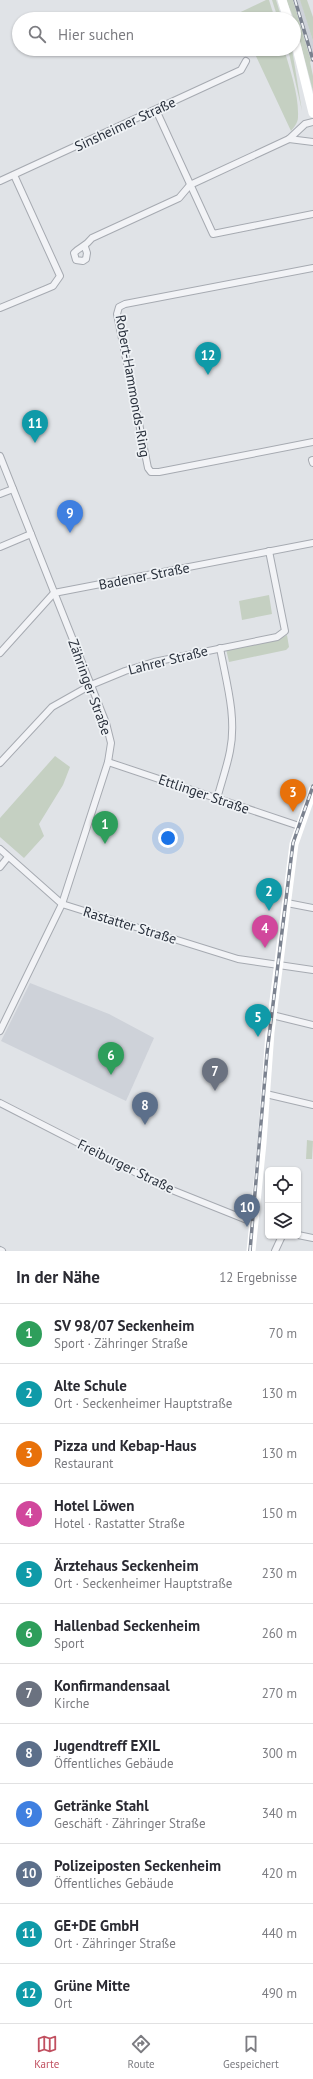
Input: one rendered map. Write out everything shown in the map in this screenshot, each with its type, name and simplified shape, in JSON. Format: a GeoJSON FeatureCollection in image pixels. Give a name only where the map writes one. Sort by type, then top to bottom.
{"type":"FeatureCollection","features":[{"type":"Feature","properties":{"kind":"main road"},"geometry":{"type":"LineString","coordinates":[[282,0],[286,12]]}},
{"type":"Feature","properties":{"kind":"main road"},"geometry":{"type":"LineString","coordinates":[[300,56],[313,113]]}},
{"type":"Feature","properties":{"kind":"main road"},"geometry":{"type":"LineString","coordinates":[[251,1251],[272,1015],[294,844],[299,826],[313,790]]}},
{"type":"Feature","properties":{"kind":"street","name":"Sinsheimer Straße"},"geometry":{"type":"LineString","coordinates":[[0,181],[241,70],[246,61]]}},
{"type":"Feature","properties":{"kind":"street"},"geometry":{"type":"LineString","coordinates":[[156,110],[213,234],[313,214]]}},
{"type":"Feature","properties":{"kind":"street"},"geometry":{"type":"LineString","coordinates":[[85,247],[92,238],[179,198],[190,185],[289,139],[305,124],[313,122]]}},
{"type":"Feature","properties":{"kind":"street"},"geometry":{"type":"LineString","coordinates":[[289,139],[313,142]]}},
{"type":"Feature","properties":{"kind":"street"},"geometry":{"type":"LineString","coordinates":[[0,308],[49,288],[59,280],[60,276],[14,174]]}},
{"type":"Feature","properties":{"kind":"street","name":"Robert-Hammonds-Ring"},"geometry":{"type":"LineString","coordinates":[[313,268],[126,304],[119,307],[117,314],[143,447],[148,468],[151,472],[159,472],[313,442]]}},
{"type":"Feature","properties":{"kind":"street","name":"Zähringer Straße"},"geometry":{"type":"LineString","coordinates":[[0,456],[91,684],[106,723],[111,743],[108,762],[62,904],[0,1031]]}},
{"type":"Feature","properties":{"kind":"street"},"geometry":{"type":"LineString","coordinates":[[0,494],[13,489]]}},
{"type":"Feature","properties":{"kind":"street"},"geometry":{"type":"LineString","coordinates":[[0,547],[31,534]]}},
{"type":"Feature","properties":{"kind":"street","name":"Badener Straße"},"geometry":{"type":"LineString","coordinates":[[54,593],[313,543]]}},
{"type":"Feature","properties":{"kind":"street","name":"Lahrer Straße"},"geometry":{"type":"LineString","coordinates":[[0,763],[52,707],[91,684],[154,662],[277,637],[285,631],[269,552]]}},
{"type":"Feature","properties":{"kind":"street"},"geometry":{"type":"LineString","coordinates":[[0,653],[54,593]]}},
{"type":"Feature","properties":{"kind":"street"},"geometry":{"type":"LineString","coordinates":[[217,799],[230,750],[232,732],[230,701],[220,648]]}},
{"type":"Feature","properties":{"kind":"street","name":"Ettlinger Straße"},"geometry":{"type":"LineString","coordinates":[[108,762],[299,826]]}},
{"type":"Feature","properties":{"kind":"street","name":"Rastatter Straße"},"geometry":{"type":"LineString","coordinates":[[0,849],[62,904],[238,958],[313,970]]}},
{"type":"Feature","properties":{"kind":"street"},"geometry":{"type":"LineString","coordinates":[[0,867],[8,856]]}},
{"type":"Feature","properties":{"kind":"street"},"geometry":{"type":"LineString","coordinates":[[287,903],[313,908]]}},
{"type":"Feature","properties":{"kind":"street"},"geometry":{"type":"LineString","coordinates":[[272,1015],[313,1025]]}},
{"type":"Feature","properties":{"kind":"street"},"geometry":{"type":"LineString","coordinates":[[266,1094],[313,1105]]}},
{"type":"Feature","properties":{"kind":"street","name":"Freiburger Straße"},"geometry":{"type":"LineString","coordinates":[[0,1103],[162,1186],[247,1220],[254,1221]]}},
{"type":"Feature","properties":{"kind":"street"},"geometry":{"type":"LineString","coordinates":[[301,1236],[313,1238]]}},
{"type":"Feature","properties":{"kind":"street"},"geometry":{"type":"LineString","coordinates":[[275,1251],[281,1239]]}},
{"type":"Feature","properties":{"kind":"shaded area"},"geometry":{"type":"Polygon","coordinates":[[[293,0],[300,0],[301,2],[313,41],[313,61],[311,61],[301,27],[301,12],[297,12],[293,0]]]}},
{"type":"Feature","properties":{"kind":"shaded area"},"geometry":{"type":"Polygon","coordinates":[[[30,983],[109,1014],[154,1038],[126,1101],[1,1041],[30,983]]]}},
{"type":"Feature","properties":{"kind":"green space"},"geometry":{"type":"Polygon","coordinates":[[[269,0],[273,12],[241,12],[269,0]]]}},
{"type":"Feature","properties":{"kind":"green space"},"geometry":{"type":"Polygon","coordinates":[[[272,0],[276,0],[280,12],[276,12],[272,0]]]}},
{"type":"Feature","properties":{"kind":"green space"},"geometry":{"type":"Polygon","coordinates":[[[286,0],[293,0],[297,12],[291,12],[286,0]]]}},
{"type":"Feature","properties":{"kind":"green space"},"geometry":{"type":"Polygon","coordinates":[[[300,0],[307,0],[313,17],[313,41],[300,0]]]}},
{"type":"Feature","properties":{"kind":"green space"},"geometry":{"type":"Polygon","coordinates":[[[301,27],[311,61],[313,91],[301,46],[301,27]]]}},
{"type":"Feature","properties":{"kind":"green space"},"geometry":{"type":"Polygon","coordinates":[[[256,56],[286,56],[294,83],[298,109],[296,125],[291,131],[256,56]]]}},
{"type":"Feature","properties":{"kind":"green space"},"geometry":{"type":"Polygon","coordinates":[[[290,56],[293,56],[302,111],[290,56]]]}},
{"type":"Feature","properties":{"kind":"green space"},"geometry":{"type":"Polygon","coordinates":[[[269,595],[272,614],[242,620],[239,601],[269,595]]]}},
{"type":"Feature","properties":{"kind":"green space"},"geometry":{"type":"Polygon","coordinates":[[[287,635],[289,647],[286,650],[229,662],[226,649],[281,638],[287,635]]]}},
{"type":"Feature","properties":{"kind":"green space"},"geometry":{"type":"Polygon","coordinates":[[[55,756],[70,767],[63,785],[39,824],[44,836],[24,858],[0,837],[0,818],[55,756]]]}},
{"type":"Feature","properties":{"kind":"green space"},"geometry":{"type":"Polygon","coordinates":[[[307,1140],[313,1141],[312,1159],[306,1159],[307,1140]]]}},
{"type":"Feature","properties":{"kind":"railway"},"geometry":{"type":"LineString","coordinates":[[295,0],[299,12]]}},
{"type":"Feature","properties":{"kind":"railway"},"geometry":{"type":"LineString","coordinates":[[301,20],[313,60]]}},
{"type":"Feature","properties":{"kind":"railway"},"geometry":{"type":"LineString","coordinates":[[250,1251],[267,1053],[293,843],[313,786]]}},
{"type":"Feature","properties":{"kind":"place","name":"Grüne Mitte"},"geometry":{"type":"Point","coordinates":[208,375]}},
{"type":"Feature","properties":{"kind":"place","name":"GE+DE GmbH"},"geometry":{"type":"Point","coordinates":[35,443]}},
{"type":"Feature","properties":{"kind":"place","name":"Getränke Stahl"},"geometry":{"type":"Point","coordinates":[70,533]}},
{"type":"Feature","properties":{"kind":"place","name":"Pizza und Kebap-Haus"},"geometry":{"type":"Point","coordinates":[293,812]}},
{"type":"Feature","properties":{"kind":"place","name":"SV 98/07 Seckenheim"},"geometry":{"type":"Point","coordinates":[105,844]}},
{"type":"Feature","properties":{"kind":"place","name":"Alte Schule"},"geometry":{"type":"Point","coordinates":[269,911]}},
{"type":"Feature","properties":{"kind":"place","name":"Hotel Löwen"},"geometry":{"type":"Point","coordinates":[265,948]}},
{"type":"Feature","properties":{"kind":"place","name":"Ärztehaus Seckenheim"},"geometry":{"type":"Point","coordinates":[258,1037]}},
{"type":"Feature","properties":{"kind":"place","name":"Hallenbad Seckenheim"},"geometry":{"type":"Point","coordinates":[111,1075]}},
{"type":"Feature","properties":{"kind":"place","name":"Konfirmandensaal"},"geometry":{"type":"Point","coordinates":[215,1091]}},
{"type":"Feature","properties":{"kind":"place","name":"Jugendtreff EXIL"},"geometry":{"type":"Point","coordinates":[145,1125]}},
{"type":"Feature","properties":{"kind":"place","name":"Polizeiposten Seckenheim"},"geometry":{"type":"Point","coordinates":[247,1227]}}]}
